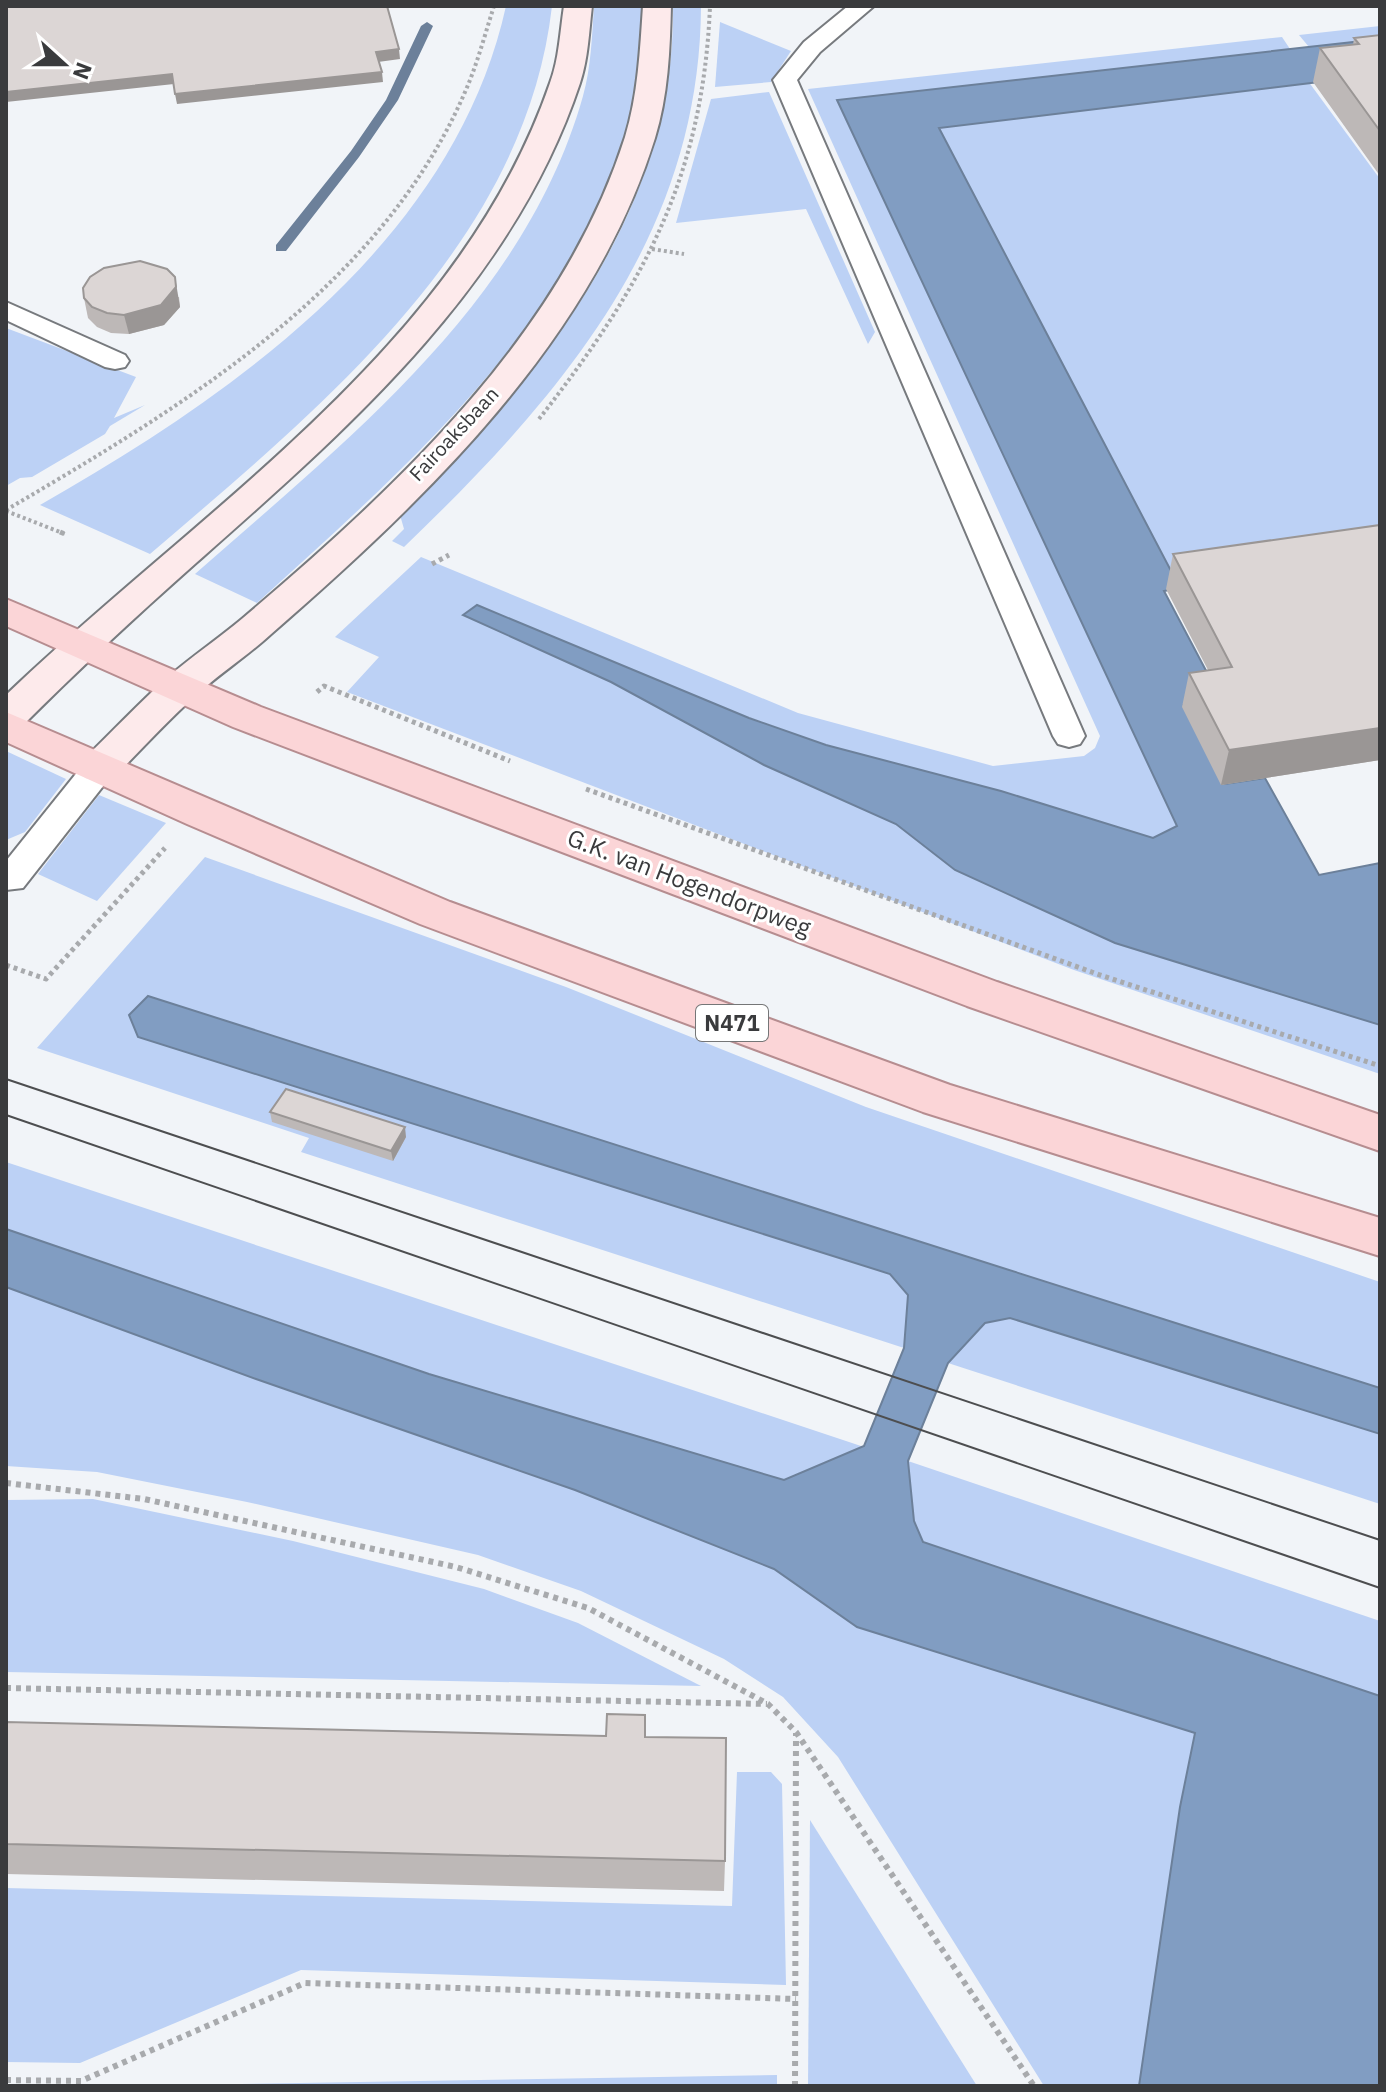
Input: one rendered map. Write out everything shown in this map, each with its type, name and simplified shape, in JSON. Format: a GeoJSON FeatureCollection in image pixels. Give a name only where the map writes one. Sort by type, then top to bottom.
{"type":"FeatureCollection","features":[{"type":"Feature","properties":{"kind":"main road"},"geometry":{"type":"LineString","coordinates":[[6,718],[80,645],[304,450],[365,392],[425,326],[483,250],[526,176],[565,82],[578,6]]}},
{"type":"Feature","properties":{"kind":"main road","name":"Fairoaksbaan"},"geometry":{"type":"LineString","coordinates":[[99,768],[182,687],[265,619],[386,505],[490,398],[538,337],[607,225],[640,138],[654,79],[657,6]]}},
{"type":"Feature","properties":{"kind":"main road","name":"G.K. van Hogendorpweg"},"geometry":{"type":"LineString","coordinates":[[6,611],[247,717],[982,994],[1380,1133]]}},
{"type":"Feature","properties":{"kind":"main road","name":"N471"},"geometry":{"type":"LineString","coordinates":[[6,726],[435,913],[939,1099],[1380,1237]]}},
{"type":"Feature","properties":{"kind":"lane"},"geometry":{"type":"LineString","coordinates":[[862,6],[812,47],[785,80],[1069,736]]}},
{"type":"Feature","properties":{"kind":"lane"},"geometry":{"type":"LineString","coordinates":[[6,310],[115,361]]}},
{"type":"Feature","properties":{"kind":"lane"},"geometry":{"type":"LineString","coordinates":[[6,877],[11,879],[99,768]]}},
{"type":"Feature","properties":{"kind":"path"},"geometry":{"type":"LineString","coordinates":[[6,511],[111,450],[207,387],[296,313],[335,276],[375,234],[422,170],[459,103],[486,38],[494,6]]}},
{"type":"Feature","properties":{"kind":"path"},"geometry":{"type":"LineString","coordinates":[[652,249],[684,254]]}},
{"type":"Feature","properties":{"kind":"path"},"geometry":{"type":"LineString","coordinates":[[6,511],[67,535]]}},
{"type":"Feature","properties":{"kind":"path"},"geometry":{"type":"LineString","coordinates":[[432,564],[449,555]]}},
{"type":"Feature","properties":{"kind":"path"},"geometry":{"type":"LineString","coordinates":[[6,1483],[144,1499],[456,1567],[588,1608],[768,1704],[796,1732],[1034,2086]]}},
{"type":"Feature","properties":{"kind":"path"},"geometry":{"type":"LineString","coordinates":[[6,1688],[768,1704]]}},
{"type":"Feature","properties":{"kind":"path"},"geometry":{"type":"LineString","coordinates":[[795,2086],[796,1732]]}},
{"type":"Feature","properties":{"kind":"path"},"geometry":{"type":"LineString","coordinates":[[6,2080],[81,2081],[305,1983],[796,1999]]}},
{"type":"Feature","properties":{"kind":"shaded area"},"geometry":{"type":"Polygon","coordinates":[[[506,6],[552,6],[534,92],[502,172],[458,245],[405,314],[345,379],[281,440],[150,554],[40,505],[188,413],[260,360],[327,302],[387,238],[439,167],[479,90],[506,6]]]}},
{"type":"Feature","properties":{"kind":"shaded area"},"geometry":{"type":"Polygon","coordinates":[[[594,6],[643,6],[632,111],[602,198],[567,266],[525,329],[477,389],[424,445],[257,603],[195,574],[370,418],[425,362],[475,302],[519,239],[556,170],[586,85],[594,6]]]}},
{"type":"Feature","properties":{"kind":"shaded area"},"geometry":{"type":"Polygon","coordinates":[[[673,6],[701,6],[694,89],[676,166],[648,238],[611,306],[567,370],[516,431],[404,547],[392,541],[404,529],[400,515],[502,407],[548,348],[590,286],[625,221],[651,153],[668,81],[673,6]]]}},
{"type":"Feature","properties":{"kind":"shaded area"},"geometry":{"type":"Polygon","coordinates":[[[720,22],[791,51],[771,82],[715,87],[720,22]]]}},
{"type":"Feature","properties":{"kind":"shaded area"},"geometry":{"type":"Polygon","coordinates":[[[1380,26],[1380,39],[1309,47],[1299,35],[1380,26]]]}},
{"type":"Feature","properties":{"kind":"shaded area"},"geometry":{"type":"Polygon","coordinates":[[[1282,37],[1290,49],[838,100],[1177,826],[1153,838],[1001,791],[826,745],[463,615],[611,682],[896,824],[955,870],[1115,943],[1380,1025],[1380,1074],[1074,970],[347,692],[379,657],[335,637],[421,557],[798,713],[993,766],[1084,756],[1095,748],[1100,736],[808,89],[1282,37]]]}},
{"type":"Feature","properties":{"kind":"shaded area"},"geometry":{"type":"Polygon","coordinates":[[[1380,39],[1352,78],[939,128],[1180,588],[1164,591],[1221,699],[1184,705],[1225,784],[1265,778],[1319,875],[1380,863],[1380,1025],[1115,943],[955,870],[896,824],[764,765],[611,682],[463,615],[477,605],[749,718],[826,745],[1001,791],[1153,838],[1177,826],[837,100],[1380,39]]]}},
{"type":"Feature","properties":{"kind":"shaded area"},"geometry":{"type":"Polygon","coordinates":[[[1308,81],[1380,179],[1380,558],[1180,588],[939,128],[1308,81]]]}},
{"type":"Feature","properties":{"kind":"shaded area"},"geometry":{"type":"Polygon","coordinates":[[[769,92],[875,332],[868,344],[806,209],[676,223],[711,99],[769,92]]]}},
{"type":"Feature","properties":{"kind":"shaded area"},"geometry":{"type":"Polygon","coordinates":[[[6,328],[136,377],[114,418],[145,405],[110,426],[105,434],[32,477],[20,478],[6,486],[6,328]]]}},
{"type":"Feature","properties":{"kind":"shaded area"},"geometry":{"type":"Polygon","coordinates":[[[6,751],[66,779],[25,832],[6,840],[6,751]]]}},
{"type":"Feature","properties":{"kind":"shaded area"},"geometry":{"type":"Polygon","coordinates":[[[99,795],[166,823],[97,901],[38,874],[99,795]]]}},
{"type":"Feature","properties":{"kind":"shaded area"},"geometry":{"type":"Polygon","coordinates":[[[205,857],[566,987],[866,1107],[1380,1282],[1380,1389],[148,996],[139,1037],[890,1274],[908,1295],[904,1348],[301,1152],[309,1138],[37,1048],[205,857]]]}},
{"type":"Feature","properties":{"kind":"shaded area"},"geometry":{"type":"Polygon","coordinates":[[[148,996],[1380,1388],[1380,1434],[1010,1318],[985,1323],[948,1363],[908,1461],[914,1521],[923,1542],[1380,1696],[1380,2086],[1139,2086],[1180,1807],[1195,1733],[857,1627],[774,1569],[575,1490],[256,1379],[6,1287],[6,1229],[429,1374],[784,1480],[864,1446],[904,1348],[908,1295],[890,1274],[138,1037],[129,1015],[148,996]]]}},
{"type":"Feature","properties":{"kind":"shaded area"},"geometry":{"type":"Polygon","coordinates":[[[6,1162],[864,1447],[784,1480],[429,1374],[6,1229],[6,1162]]]}},
{"type":"Feature","properties":{"kind":"shaded area"},"geometry":{"type":"Polygon","coordinates":[[[6,1287],[256,1379],[575,1490],[774,1569],[857,1627],[1195,1733],[1180,1807],[1139,2086],[1044,2086],[838,1757],[783,1697],[724,1659],[581,1591],[478,1555],[247,1502],[97,1472],[6,1466],[6,1287]]]}},
{"type":"Feature","properties":{"kind":"shaded area"},"geometry":{"type":"Polygon","coordinates":[[[1010,1318],[1380,1434],[1380,1504],[948,1363],[985,1323],[1010,1318]]]}},
{"type":"Feature","properties":{"kind":"shaded area"},"geometry":{"type":"Polygon","coordinates":[[[908,1461],[1380,1621],[1380,1696],[923,1542],[914,1521],[908,1461]]]}},
{"type":"Feature","properties":{"kind":"shaded area"},"geometry":{"type":"Polygon","coordinates":[[[93,1499],[293,1541],[484,1589],[578,1623],[701,1686],[6,1672],[6,1500],[93,1499]]]}},
{"type":"Feature","properties":{"kind":"shaded area"},"geometry":{"type":"Polygon","coordinates":[[[737,1772],[771,1772],[782,1784],[786,1985],[301,1970],[80,2063],[6,2062],[6,1888],[732,1906],[737,1772]]]}},
{"type":"Feature","properties":{"kind":"shaded area"},"geometry":{"type":"Polygon","coordinates":[[[810,1820],[977,2086],[808,2086],[810,1820]]]}},
{"type":"Feature","properties":{"kind":"shaded area"},"geometry":{"type":"Polygon","coordinates":[[[777,2075],[777,2086],[120,2086],[777,2075]]]}},
{"type":"Feature","properties":{"kind":"building"},"geometry":{"type":"Polygon","coordinates":[[[6,6],[387,6],[399,49],[376,52],[382,72],[175,94],[172,74],[6,92],[6,6]]]}},
{"type":"Feature","properties":{"kind":"building"},"geometry":{"type":"Polygon","coordinates":[[[1380,35],[1380,131],[1320,48],[1359,44],[1354,38],[1380,35]]]}},
{"type":"Feature","properties":{"kind":"building"},"geometry":{"type":"Polygon","coordinates":[[[140,261],[167,269],[175,277],[176,287],[161,305],[124,315],[92,307],[84,298],[83,288],[90,277],[104,268],[140,261]]]}},
{"type":"Feature","properties":{"kind":"building"},"geometry":{"type":"Polygon","coordinates":[[[1380,525],[1380,728],[1229,750],[1189,673],[1232,667],[1173,554],[1380,525]]]}},
{"type":"Feature","properties":{"kind":"building"},"geometry":{"type":"Polygon","coordinates":[[[286,1089],[405,1127],[391,1151],[270,1112],[286,1089]]]}},
{"type":"Feature","properties":{"kind":"building"},"geometry":{"type":"Polygon","coordinates":[[[607,1714],[645,1715],[645,1737],[726,1738],[725,1861],[6,1844],[6,1722],[606,1736],[607,1714]]]}},
{"type":"Feature","properties":{"kind":"waterway"},"geometry":{"type":"LineString","coordinates":[[281,248],[355,154],[392,100],[427,26]]}},
{"type":"Feature","properties":{"kind":"tram line"},"geometry":{"type":"LineString","coordinates":[[6,1079],[1380,1540]]}},
{"type":"Feature","properties":{"kind":"tram line"},"geometry":{"type":"LineString","coordinates":[[6,1115],[1380,1588]]}}]}
